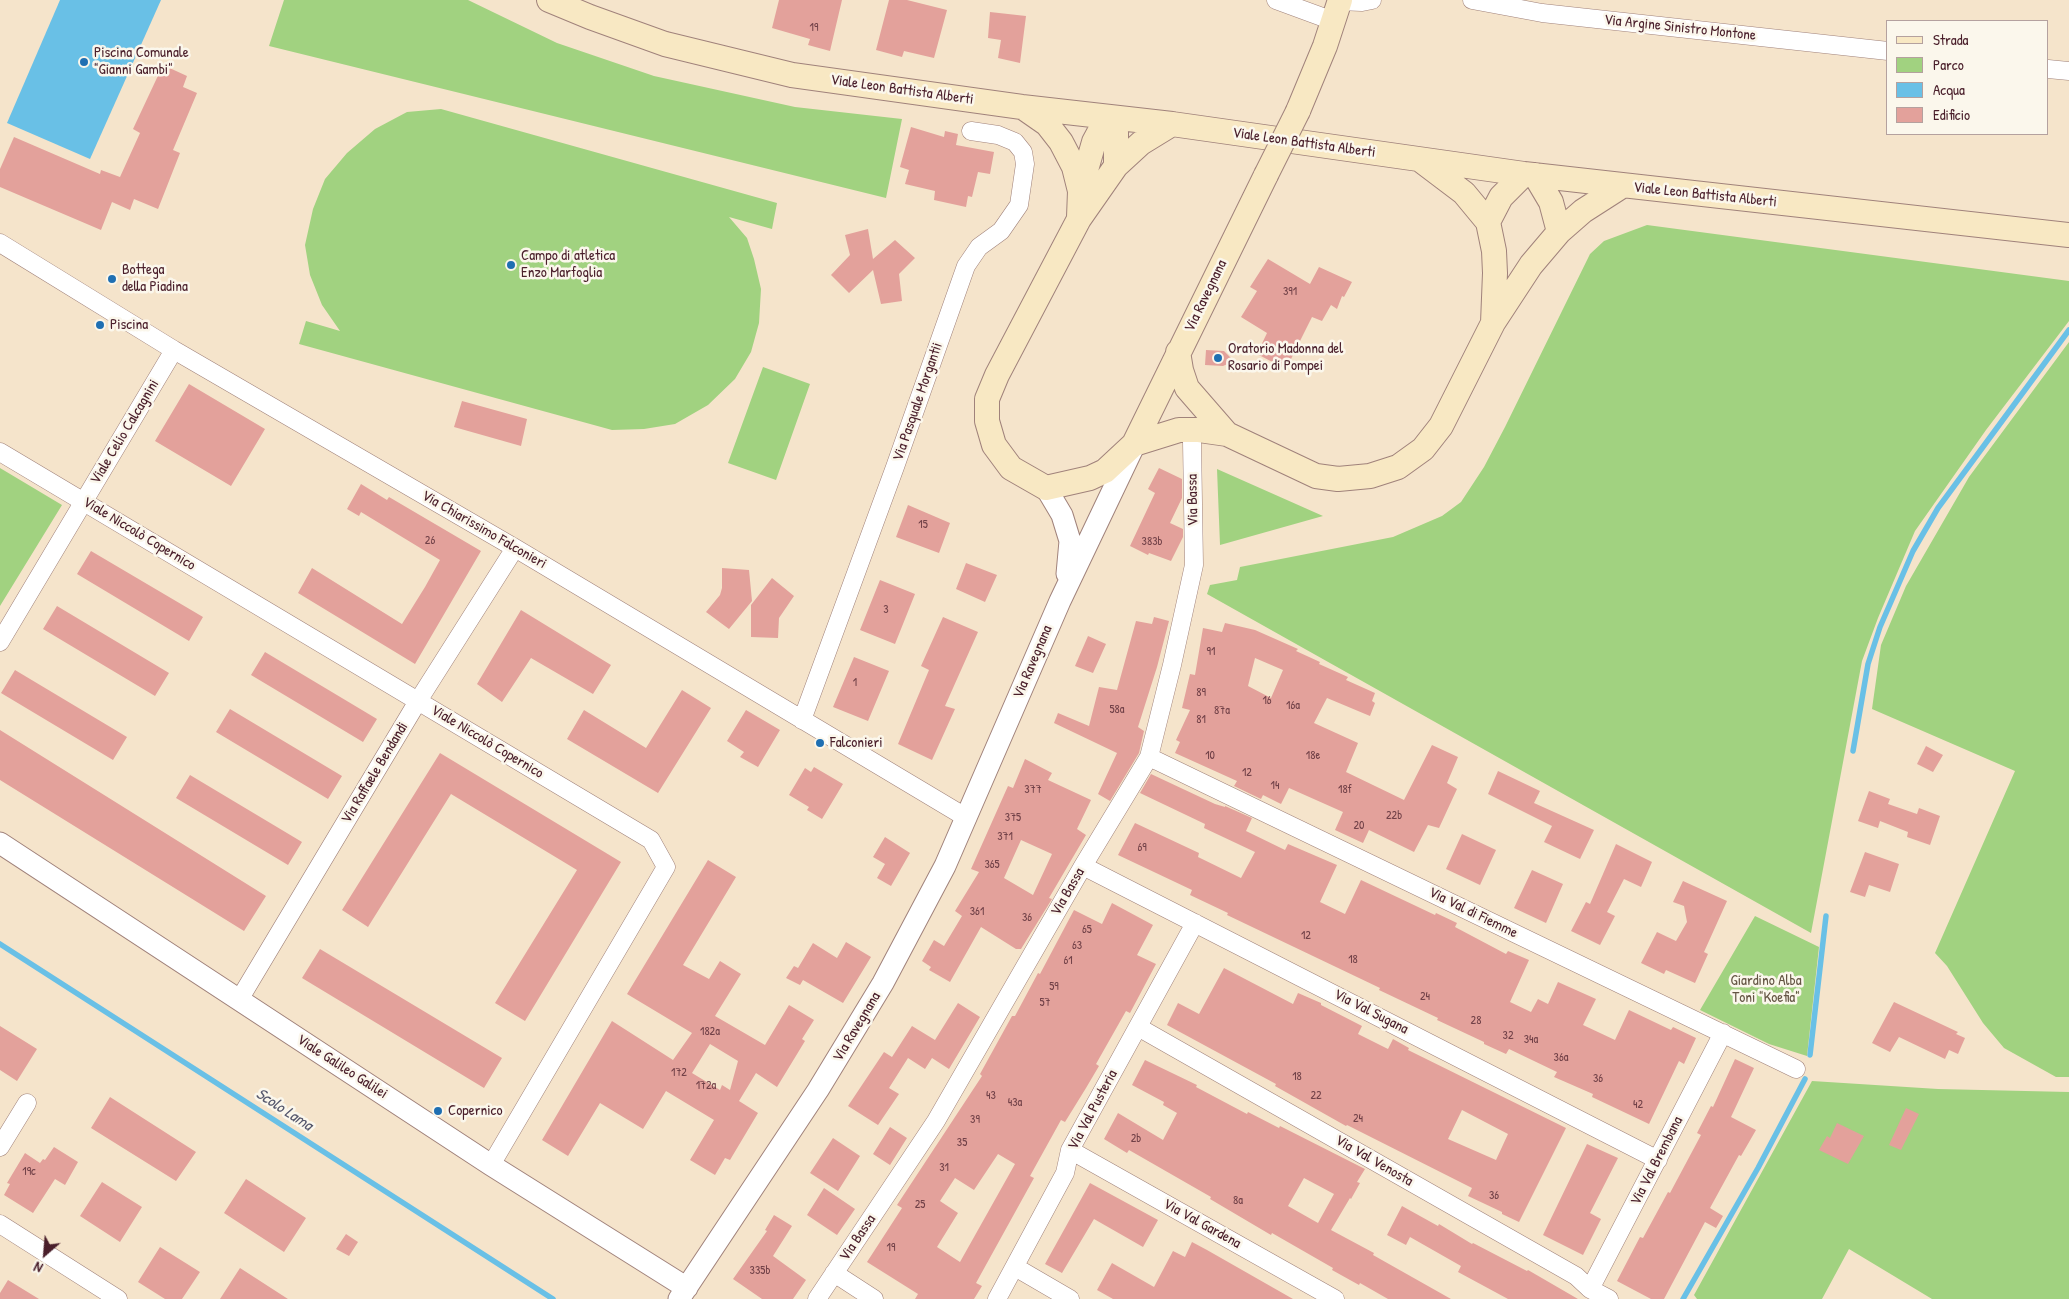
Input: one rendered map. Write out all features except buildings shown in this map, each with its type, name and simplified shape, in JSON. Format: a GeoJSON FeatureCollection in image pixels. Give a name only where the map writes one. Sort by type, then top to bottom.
{"type":"FeatureCollection","features":[{"type":"Feature","properties":{"kind":"main road","name":"Viale Leon Battista Alberti"},"geometry":{"type":"LineString","coordinates":[[549,0],[665,44],[792,75],[1022,107],[1172,124],[1530,175],[2069,235]]}},
{"type":"Feature","properties":{"kind":"main road","name":"Via Ravegnana"},"geometry":{"type":"LineString","coordinates":[[1134,444],[1298,111],[1317,68],[1338,7]]}},
{"type":"Feature","properties":{"kind":"main road"},"geometry":{"type":"LineString","coordinates":[[1022,107],[1047,124],[1061,142],[1074,167],[1080,191]]}},
{"type":"Feature","properties":{"kind":"main road"},"geometry":{"type":"LineString","coordinates":[[1078,219],[1080,191],[1094,142],[1100,129],[1112,118],[1116,132],[1116,166]]}},
{"type":"Feature","properties":{"kind":"main road"},"geometry":{"type":"LineString","coordinates":[[1172,124],[1141,143],[1116,166],[1078,219],[997,375],[987,399],[987,421],[994,446],[1011,468],[1046,488],[1090,478],[1106,471],[1134,444],[1179,430],[1199,430],[1226,434],[1316,476],[1338,479],[1370,476],[1398,467],[1423,449],[1441,426],[1493,323],[1531,265],[1559,232],[1583,211],[1622,186]]}},
{"type":"Feature","properties":{"kind":"main road"},"geometry":{"type":"LineString","coordinates":[[1421,160],[1464,193],[1488,222],[1494,251],[1493,323]]}},
{"type":"Feature","properties":{"kind":"main road"},"geometry":{"type":"LineString","coordinates":[[1488,222],[1501,197],[1530,175],[1551,202],[1559,232]]}},
{"type":"Feature","properties":{"kind":"main road"},"geometry":{"type":"LineString","coordinates":[[1178,352],[1187,388],[1226,434]]}},
{"type":"Feature","properties":{"kind":"street"},"geometry":{"type":"LineString","coordinates":[[1276,0],[1325,18],[1338,7],[1372,0]]}},
{"type":"Feature","properties":{"kind":"street","name":"Via Argine Sinistro Montone"},"geometry":{"type":"LineString","coordinates":[[1472,0],[1542,13],[1886,51]]}},
{"type":"Feature","properties":{"kind":"street"},"geometry":{"type":"LineString","coordinates":[[2049,69],[2069,71]]}},
{"type":"Feature","properties":{"kind":"street","name":"Via Pasquale Morgantii"},"geometry":{"type":"LineString","coordinates":[[802,720],[895,467],[966,266],[979,247],[1001,231],[1019,205],[1025,164],[1023,152],[1015,142],[998,135],[970,131]]}},
{"type":"Feature","properties":{"kind":"street","name":"Via Chiarissimo Falconieri"},"geometry":{"type":"LineString","coordinates":[[0,243],[174,350],[515,548],[966,818]]}},
{"type":"Feature","properties":{"kind":"street","name":"Viale Celio Calcagnini"},"geometry":{"type":"LineString","coordinates":[[0,642],[174,350]]}},
{"type":"Feature","properties":{"kind":"street","name":"Via Bassa"},"geometry":{"type":"LineString","coordinates":[[821,1298],[834,1273],[936,1121],[1083,866],[1149,757],[1194,565],[1192,441]]}},
{"type":"Feature","properties":{"kind":"street","name":"Via Ravegnana"},"geometry":{"type":"LineString","coordinates":[[683,1294],[818,1090],[883,983],[945,866],[1060,601],[1134,444]]}},
{"type":"Feature","properties":{"kind":"street","name":"Viale Niccolò Copernico"},"geometry":{"type":"LineString","coordinates":[[0,452],[651,840],[666,867],[491,1165]]}},
{"type":"Feature","properties":{"kind":"street"},"geometry":{"type":"LineString","coordinates":[[1046,488],[1062,516],[1070,542],[1068,568],[1060,601]]}},
{"type":"Feature","properties":{"kind":"street","name":"Via Raffaele Bendandi"},"geometry":{"type":"LineString","coordinates":[[240,1000],[418,701],[515,548]]}},
{"type":"Feature","properties":{"kind":"street","name":"Via Val di Fiemme"},"geometry":{"type":"LineString","coordinates":[[1149,757],[1796,1069]]}},
{"type":"Feature","properties":{"kind":"street","name":"Viale Galileo Galilei"},"geometry":{"type":"LineString","coordinates":[[0,843],[491,1165],[683,1294]]}},
{"type":"Feature","properties":{"kind":"street","name":"Via Val Sugana"},"geometry":{"type":"LineString","coordinates":[[1083,866],[1658,1160]]}},
{"type":"Feature","properties":{"kind":"street","name":"Via Val Pusteria"},"geometry":{"type":"LineString","coordinates":[[997,1299],[1065,1173],[1070,1150],[1195,923]]}},
{"type":"Feature","properties":{"kind":"street","name":"Via Val Venosta"},"geometry":{"type":"LineString","coordinates":[[1138,1028],[1576,1276],[1590,1289],[1609,1299]]}},
{"type":"Feature","properties":{"kind":"street","name":"Via Val Brembana"},"geometry":{"type":"LineString","coordinates":[[1590,1289],[1723,1033]]}},
{"type":"Feature","properties":{"kind":"street"},"geometry":{"type":"LineString","coordinates":[[0,1147],[27,1103]]}},
{"type":"Feature","properties":{"kind":"street","name":"Via Val Gardena"},"geometry":{"type":"LineString","coordinates":[[1070,1150],[1335,1299]]}},
{"type":"Feature","properties":{"kind":"street"},"geometry":{"type":"LineString","coordinates":[[0,1224],[117,1299]]}},
{"type":"Feature","properties":{"kind":"street"},"geometry":{"type":"LineString","coordinates":[[1014,1267],[1070,1299]]}},
{"type":"Feature","properties":{"kind":"street"},"geometry":{"type":"LineString","coordinates":[[834,1273],[874,1299]]}},
{"type":"Feature","properties":{"kind":"green space"},"geometry":{"type":"Polygon","coordinates":[[[284,0],[468,0],[557,43],[654,76],[795,107],[902,119],[886,198],[269,46],[284,0]]]}},
{"type":"Feature","properties":{"kind":"green space"},"geometry":{"type":"Polygon","coordinates":[[[441,109],[777,203],[772,229],[729,217],[747,238],[761,289],[759,323],[751,352],[735,379],[708,405],[675,424],[644,429],[612,430],[299,344],[306,321],[340,331],[322,305],[310,275],[305,245],[313,209],[325,179],[347,153],[375,129],[407,112],[441,109]]]}},
{"type":"Feature","properties":{"kind":"green space"},"geometry":{"type":"Polygon","coordinates":[[[1647,225],[2069,281],[2069,321],[1986,430],[1915,531],[1878,618],[1862,661],[1811,933],[1207,594],[1210,585],[1237,580],[1240,567],[1393,537],[1442,516],[1461,502],[1484,467],[1505,427],[1590,254],[1604,241],[1647,225]]]}},
{"type":"Feature","properties":{"kind":"green space"},"geometry":{"type":"Polygon","coordinates":[[[2069,342],[2069,1077],[2056,1077],[2004,1048],[1983,1023],[1947,966],[1935,953],[2015,771],[1872,709],[1881,645],[1906,586],[1969,477],[2069,342]]]}},
{"type":"Feature","properties":{"kind":"green space"},"geometry":{"type":"Polygon","coordinates":[[[763,367],[810,384],[776,480],[728,463],[763,367]]]}},
{"type":"Feature","properties":{"kind":"green space"},"geometry":{"type":"Polygon","coordinates":[[[0,468],[62,505],[0,606],[0,468]]]}},
{"type":"Feature","properties":{"kind":"green space"},"geometry":{"type":"Polygon","coordinates":[[[1217,469],[1323,516],[1220,545],[1217,469]]]}},
{"type":"Feature","properties":{"kind":"green space","name":"Giardino Alba Toni \"Koefia\""},"geometry":{"type":"Polygon","coordinates":[[[1755,916],[1819,947],[1807,1056],[1769,1044],[1700,1010],[1755,916]]]}},
{"type":"Feature","properties":{"kind":"green space"},"geometry":{"type":"Polygon","coordinates":[[[1812,1081],[1938,1089],[2069,1092],[2069,1299],[1932,1299],[1849,1249],[1822,1299],[1697,1299],[1694,1295],[1812,1081]]]}},
{"type":"Feature","properties":{"kind":"water","name":"Piscina Comunale \"Gianni Gambi\""},"geometry":{"type":"Polygon","coordinates":[[[60,0],[161,0],[90,159],[7,123],[60,0]]]}},
{"type":"Feature","properties":{"kind":"waterway"},"geometry":{"type":"LineString","coordinates":[[1853,751],[1868,664],[1880,627],[1913,551],[1938,508],[2069,330]]}},
{"type":"Feature","properties":{"kind":"waterway"},"geometry":{"type":"LineString","coordinates":[[1810,1055],[1826,916]]}},
{"type":"Feature","properties":{"kind":"waterway","name":"Scolo Lama"},"geometry":{"type":"LineString","coordinates":[[0,944],[553,1299]]}},
{"type":"Feature","properties":{"kind":"waterway"},"geometry":{"type":"LineString","coordinates":[[1683,1299],[1758,1168],[1805,1079]]}},
{"type":"Feature","properties":{"kind":"place","name":"Piscina Comunale \"Gianni Gambi\""},"geometry":{"type":"Point","coordinates":[84,62]}},
{"type":"Feature","properties":{"kind":"place","name":"Campo di atletica Enzo Marfoglia"},"geometry":{"type":"Point","coordinates":[511,265]}},
{"type":"Feature","properties":{"kind":"place","name":"Bottega della Piadina"},"geometry":{"type":"Point","coordinates":[112,279]}},
{"type":"Feature","properties":{"kind":"place","name":"Piscina"},"geometry":{"type":"Point","coordinates":[100,325]}},
{"type":"Feature","properties":{"kind":"place","name":"Oratorio Madonna del Rosario di Pompei"},"geometry":{"type":"Point","coordinates":[1218,358]}},
{"type":"Feature","properties":{"kind":"place","name":"Falconieri"},"geometry":{"type":"Point","coordinates":[820,743]}},
{"type":"Feature","properties":{"kind":"place","name":"Copernico"},"geometry":{"type":"Point","coordinates":[438,1111]}}]}
